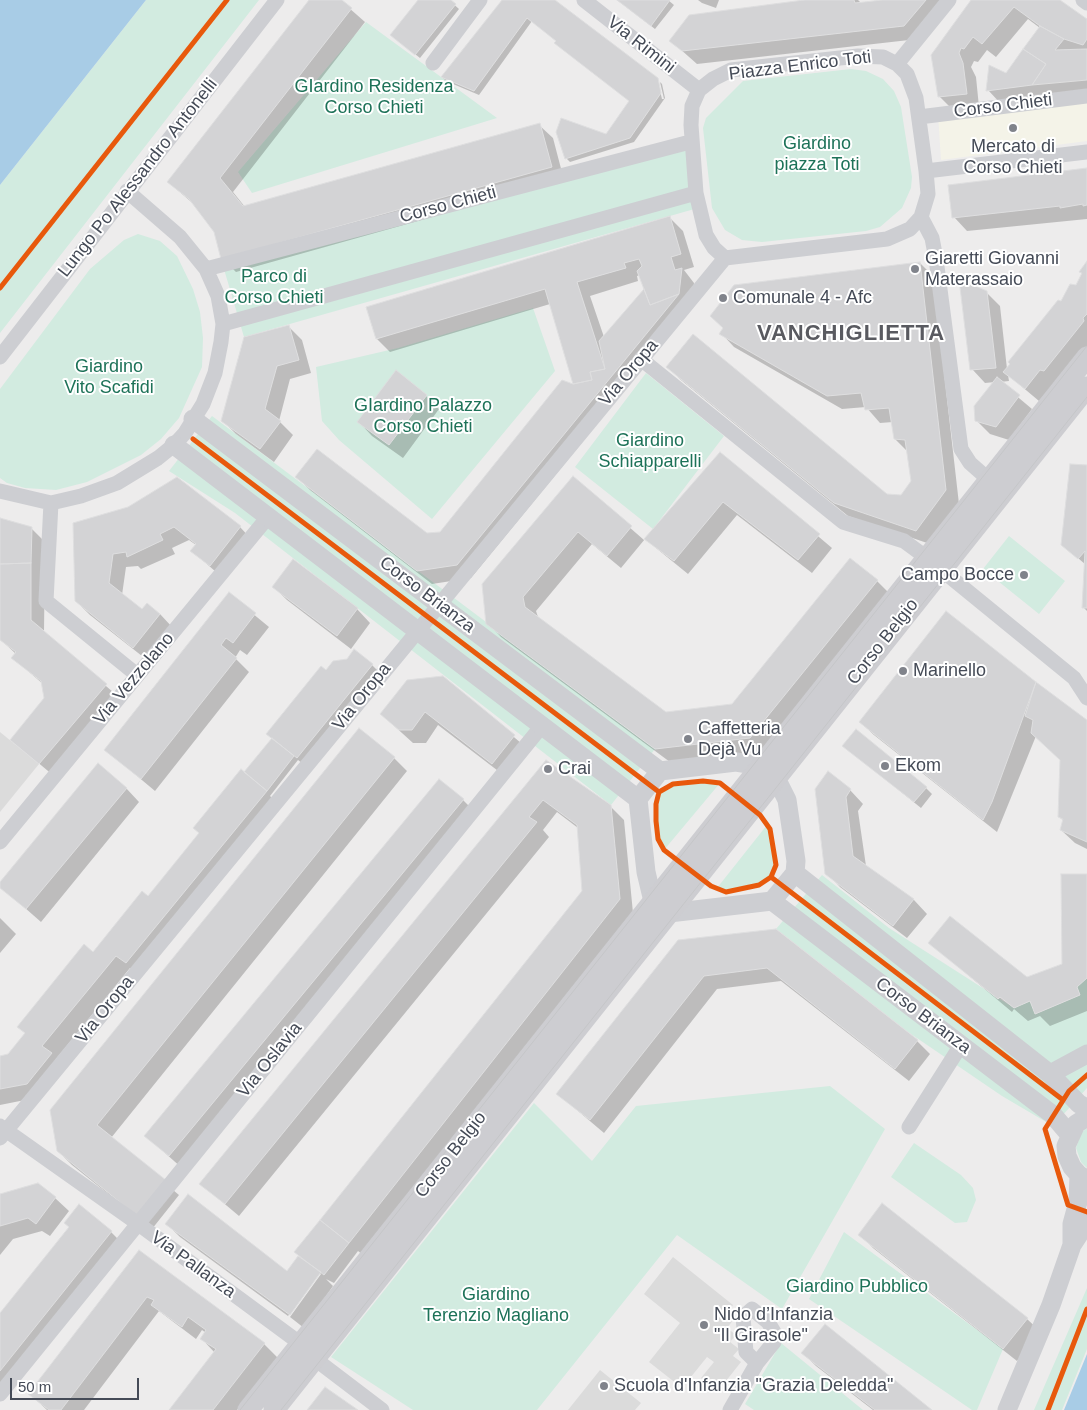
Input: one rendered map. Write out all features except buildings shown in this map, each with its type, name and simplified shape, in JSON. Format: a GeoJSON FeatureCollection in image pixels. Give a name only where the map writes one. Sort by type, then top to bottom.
{"type":"FeatureCollection","features":[{"type":"Feature","properties":{"kind":"main road","name":"Corso Belgio"},"geometry":{"type":"LineString","coordinates":[[248,1410],[308,1352],[996,485],[1081,387],[1087,357]]}},
{"type":"Feature","properties":{"kind":"main road","name":"Corso Belgio"},"geometry":{"type":"LineString","coordinates":[[274,1410],[308,1352]]}},
{"type":"Feature","properties":{"kind":"street","name":"Lungo Po Alessandro Antonelli"},"geometry":{"type":"LineString","coordinates":[[0,356],[276,0]]}},
{"type":"Feature","properties":{"kind":"street"},"geometry":{"type":"LineString","coordinates":[[433,63],[480,0]]}},
{"type":"Feature","properties":{"kind":"street","name":"Via Rimini"},"geometry":{"type":"LineString","coordinates":[[584,0],[699,90]]}},
{"type":"Feature","properties":{"kind":"street"},"geometry":{"type":"LineString","coordinates":[[898,64],[949,0]]}},
{"type":"Feature","properties":{"kind":"street"},"geometry":{"type":"LineString","coordinates":[[1083,0],[1087,3]]}},
{"type":"Feature","properties":{"kind":"street","name":"Piazza Enrico Toti"},"geometry":{"type":"LineString","coordinates":[[699,90],[713,78],[731,70],[858,56],[883,57],[898,64],[907,74],[916,98],[919,117],[928,194],[921,217]]}},
{"type":"Feature","properties":{"kind":"street"},"geometry":{"type":"LineString","coordinates":[[699,90],[692,106],[690,142],[696,193],[706,235],[714,248],[725,258],[887,239],[910,229],[921,217],[932,238],[936,259],[961,449],[970,463],[996,485]]}},
{"type":"Feature","properties":{"kind":"street","name":"Corso Chieti"},"geometry":{"type":"LineString","coordinates":[[919,117],[1087,96]]}},
{"type":"Feature","properties":{"kind":"street","name":"Corso Chieti"},"geometry":{"type":"LineString","coordinates":[[206,269],[690,142]]}},
{"type":"Feature","properties":{"kind":"street"},"geometry":{"type":"LineString","coordinates":[[926,171],[1087,152]]}},
{"type":"Feature","properties":{"kind":"street"},"geometry":{"type":"LineString","coordinates":[[0,491],[51,503],[82,496],[117,483],[158,458],[174,445],[185,433],[203,404],[214,373],[223,324],[218,296],[206,269],[180,237],[127,191]]}},
{"type":"Feature","properties":{"kind":"street"},"geometry":{"type":"LineString","coordinates":[[223,324],[696,193]]}},
{"type":"Feature","properties":{"kind":"street","name":"Via Oropa"},"geometry":{"type":"LineString","coordinates":[[2,1131],[725,258]]}},
{"type":"Feature","properties":{"kind":"street"},"geometry":{"type":"LineString","coordinates":[[641,359],[843,522],[904,541],[934,563],[1080,678],[1087,698]]}},
{"type":"Feature","properties":{"kind":"street","name":"Corso Brianza"},"geometry":{"type":"LineString","coordinates":[[193,419],[439,604],[564,701],[660,771]]}},
{"type":"Feature","properties":{"kind":"street","name":"Corso Brianza"},"geometry":{"type":"LineString","coordinates":[[174,445],[418,630],[541,727],[638,799]]}},
{"type":"Feature","properties":{"kind":"street"},"geometry":{"type":"LineString","coordinates":[[51,503],[46,601],[138,675]]}},
{"type":"Feature","properties":{"kind":"street","name":"Via Vezzolano"},"geometry":{"type":"LineString","coordinates":[[0,842],[268,517]]}},
{"type":"Feature","properties":{"kind":"street","name":"Via Oslavia"},"geometry":{"type":"LineString","coordinates":[[0,1394],[541,727]]}},
{"type":"Feature","properties":{"kind":"street"},"geometry":{"type":"LineString","coordinates":[[736,762],[768,772],[786,800],[796,861],[794,873],[772,901],[661,907],[646,872],[638,799],[660,771],[736,762]]}},
{"type":"Feature","properties":{"kind":"street","name":"Corso Brianza"},"geometry":{"type":"LineString","coordinates":[[794,873],[1050,1074],[1079,1104],[1087,1108]]}},
{"type":"Feature","properties":{"kind":"street","name":"Corso Brianza"},"geometry":{"type":"LineString","coordinates":[[772,901],[1053,1115],[1070,1135]]}},
{"type":"Feature","properties":{"kind":"street"},"geometry":{"type":"LineString","coordinates":[[909,1127],[961,1045]]}},
{"type":"Feature","properties":{"kind":"street"},"geometry":{"type":"LineString","coordinates":[[1050,1074],[1087,1054]]}},
{"type":"Feature","properties":{"kind":"street"},"geometry":{"type":"LineString","coordinates":[[1072,1245],[1072,1224],[1083,1177],[1072,1167],[1067,1156],[1066,1146],[1076,1124],[1087,1117]]}},
{"type":"Feature","properties":{"kind":"street","name":"Via Pallanza"},"geometry":{"type":"LineString","coordinates":[[2,1131],[137,1223],[382,1410]]}},
{"type":"Feature","properties":{"kind":"street"},"geometry":{"type":"LineString","coordinates":[[1007,1410],[1051,1305],[1072,1245],[1087,1222]]}},
{"type":"Feature","properties":{"kind":"street"},"geometry":{"type":"LineString","coordinates":[[730,1410],[756,1363]]}},
{"type":"Feature","properties":{"kind":"shaded area","name":"Mercato di Corso Chieti"},"geometry":{"type":"Polygon","coordinates":[[[1087,101],[1087,141],[941,160],[938,114],[1087,101]]]}},
{"type":"Feature","properties":{"kind":"shaded area"},"geometry":{"type":"Polygon","coordinates":[[[0,732],[39,764],[0,812],[0,732]]]}},
{"type":"Feature","properties":{"kind":"shaded area","name":"Nido d’Infanzia \"Il Girasole\""},"geometry":{"type":"Polygon","coordinates":[[[673,1257],[733,1305],[727,1313],[734,1319],[727,1328],[736,1335],[730,1342],[739,1349],[733,1356],[741,1362],[718,1391],[701,1378],[714,1362],[707,1357],[682,1388],[649,1362],[680,1323],[644,1294],[673,1257]]]}},
{"type":"Feature","properties":{"kind":"shaded area","name":"Scuola d'Infanzia \"Grazia Deledda\""},"geometry":{"type":"Polygon","coordinates":[[[600,1370],[641,1403],[635,1410],[568,1410],[600,1370]]]}},
{"type":"Feature","properties":{"kind":"green space"},"geometry":{"type":"Polygon","coordinates":[[[146,0],[259,0],[0,333],[0,185],[146,0]]]}},
{"type":"Feature","properties":{"kind":"green space","name":"GIardino Residenza Corso Chieti"},"geometry":{"type":"Polygon","coordinates":[[[366,22],[497,118],[252,193],[238,172],[366,22]]]}},
{"type":"Feature","properties":{"kind":"green space","name":"Giardino piazza Toti"},"geometry":{"type":"Polygon","coordinates":[[[851,69],[866,71],[883,79],[894,91],[901,107],[912,177],[911,188],[902,208],[880,227],[866,231],[762,242],[742,240],[725,230],[712,208],[703,128],[706,118],[743,81],[851,69]]]}},
{"type":"Feature","properties":{"kind":"green space","name":"Parco di Corso Chieti"},"geometry":{"type":"Polygon","coordinates":[[[690,142],[698,208],[244,337],[221,259],[690,142]]]}},
{"type":"Feature","properties":{"kind":"green space","name":"Giardino Vito Scafidi"},"geometry":{"type":"Polygon","coordinates":[[[138,234],[160,241],[177,256],[193,289],[200,312],[203,338],[202,367],[179,418],[161,439],[141,455],[87,482],[56,490],[25,488],[7,483],[0,478],[0,389],[90,269],[124,240],[138,234]]]}},
{"type":"Feature","properties":{"kind":"green space","name":"GIardino Palazzo Corso Chieti"},"geometry":{"type":"Polygon","coordinates":[[[533,308],[555,371],[432,519],[339,440],[322,421],[316,367],[398,348],[533,308]]]}},
{"type":"Feature","properties":{"kind":"green space","name":"Giardino Schiapparelli"},"geometry":{"type":"Polygon","coordinates":[[[646,373],[724,436],[653,529],[575,467],[646,373]]]}},
{"type":"Feature","properties":{"kind":"green space"},"geometry":{"type":"Polygon","coordinates":[[[212,416],[655,749],[611,805],[235,513],[169,471],[212,416]]]}},
{"type":"Feature","properties":{"kind":"green space","name":"Campo Bocce"},"geometry":{"type":"Polygon","coordinates":[[[1009,536],[1065,581],[1039,614],[983,569],[1009,536]]]}},
{"type":"Feature","properties":{"kind":"green space"},"geometry":{"type":"Polygon","coordinates":[[[703,781],[720,783],[664,850],[658,839],[656,821],[656,804],[659,792],[673,784],[703,781]]]}},
{"type":"Feature","properties":{"kind":"green space"},"geometry":{"type":"Polygon","coordinates":[[[767,825],[770,829],[776,865],[771,877],[759,885],[726,892],[717,888],[767,825]]]}},
{"type":"Feature","properties":{"kind":"green space"},"geometry":{"type":"Polygon","coordinates":[[[822,875],[889,928],[1014,1008],[1030,1001],[1036,1014],[1080,995],[1077,987],[1087,978],[1087,1088],[1053,1126],[1002,1096],[908,1032],[776,929],[822,875]]]}},
{"type":"Feature","properties":{"kind":"green space","name":"Giardino Terenzio Magliano"},"geometry":{"type":"Polygon","coordinates":[[[830,1086],[885,1129],[782,1309],[677,1235],[537,1410],[413,1410],[331,1357],[534,1103],[592,1161],[636,1106],[830,1086]]]}},
{"type":"Feature","properties":{"kind":"green space"},"geometry":{"type":"Polygon","coordinates":[[[1087,1128],[1087,1168],[1081,1162],[1076,1148],[1081,1133],[1087,1128]]]}},
{"type":"Feature","properties":{"kind":"green space"},"geometry":{"type":"Polygon","coordinates":[[[914,1143],[961,1175],[973,1188],[976,1200],[967,1222],[955,1223],[891,1177],[914,1143]]]}},
{"type":"Feature","properties":{"kind":"green space","name":"Giardino Pubblico"},"geometry":{"type":"Polygon","coordinates":[[[844,1232],[1003,1349],[977,1410],[972,1410],[809,1299],[844,1232]]]}},
{"type":"Feature","properties":{"kind":"green space"},"geometry":{"type":"Polygon","coordinates":[[[1087,1288],[1087,1349],[1062,1410],[1034,1410],[1087,1288]]]}},
{"type":"Feature","properties":{"kind":"green space","name":"Giardino Pubblico"},"geometry":{"type":"Polygon","coordinates":[[[781,1343],[863,1410],[754,1410],[745,1404],[781,1343]]]}},
{"type":"Feature","properties":{"kind":"water"},"geometry":{"type":"Polygon","coordinates":[[[0,0],[146,0],[0,185],[0,0]]]}},
{"type":"Feature","properties":{"kind":"water"},"geometry":{"type":"Polygon","coordinates":[[[1087,1354],[1087,1410],[1064,1410],[1087,1354]]]}},
{"type":"Feature","properties":{"kind":"tram line"},"geometry":{"type":"LineString","coordinates":[[240,1410],[1087,346]]}},
{"type":"Feature","properties":{"kind":"tram line"},"geometry":{"type":"LineString","coordinates":[[281,1410],[1087,397]]}},
{"type":"Feature","properties":{"kind":"cycle path"},"geometry":{"type":"LineString","coordinates":[[0,288],[227,0]]}},
{"type":"Feature","properties":{"kind":"cycle path"},"geometry":{"type":"LineString","coordinates":[[193,439],[659,792]]}},
{"type":"Feature","properties":{"kind":"cycle path"},"geometry":{"type":"LineString","coordinates":[[703,781],[720,783],[760,815],[770,829],[776,865],[771,877],[759,885],[726,892],[711,886],[664,850],[658,839],[656,804],[659,792],[673,784],[703,781]]}},
{"type":"Feature","properties":{"kind":"cycle path"},"geometry":{"type":"LineString","coordinates":[[771,877],[1063,1100]]}},
{"type":"Feature","properties":{"kind":"cycle path"},"geometry":{"type":"LineString","coordinates":[[1087,1075],[1069,1091],[1045,1129],[1068,1205],[1087,1212]]}},
{"type":"Feature","properties":{"kind":"cycle path"},"geometry":{"type":"LineString","coordinates":[[1048,1410],[1087,1309]]}},
{"type":"Feature","properties":{"kind":"place","name":"Mercato di Corso Chieti"},"geometry":{"type":"Point","coordinates":[1013,128]}},
{"type":"Feature","properties":{"kind":"place","name":"Giaretti Giovanni Materassaio"},"geometry":{"type":"Point","coordinates":[915,269]}},
{"type":"Feature","properties":{"kind":"place","name":"Comunale 4 - Afc"},"geometry":{"type":"Point","coordinates":[723,298]}},
{"type":"Feature","properties":{"kind":"place","name":"Campo Bocce"},"geometry":{"type":"Point","coordinates":[1024,575]}},
{"type":"Feature","properties":{"kind":"place","name":"Marinello"},"geometry":{"type":"Point","coordinates":[903,671]}},
{"type":"Feature","properties":{"kind":"place","name":"Caffetteria Dejà Vu"},"geometry":{"type":"Point","coordinates":[688,739]}},
{"type":"Feature","properties":{"kind":"place","name":"Ekom"},"geometry":{"type":"Point","coordinates":[885,766]}},
{"type":"Feature","properties":{"kind":"place","name":"Crai"},"geometry":{"type":"Point","coordinates":[548,769]}},
{"type":"Feature","properties":{"kind":"place","name":"Nido d’Infanzia \"Il Girasole\""},"geometry":{"type":"Point","coordinates":[704,1325]}},
{"type":"Feature","properties":{"kind":"place","name":"Scuola d'Infanzia \"Grazia Deledda\""},"geometry":{"type":"Point","coordinates":[604,1386]}},
{"type":"Feature","properties":{"kind":"district","name":"VANCHIGLIETTA"},"geometry":{"type":"Point","coordinates":[851,334]}}]}
